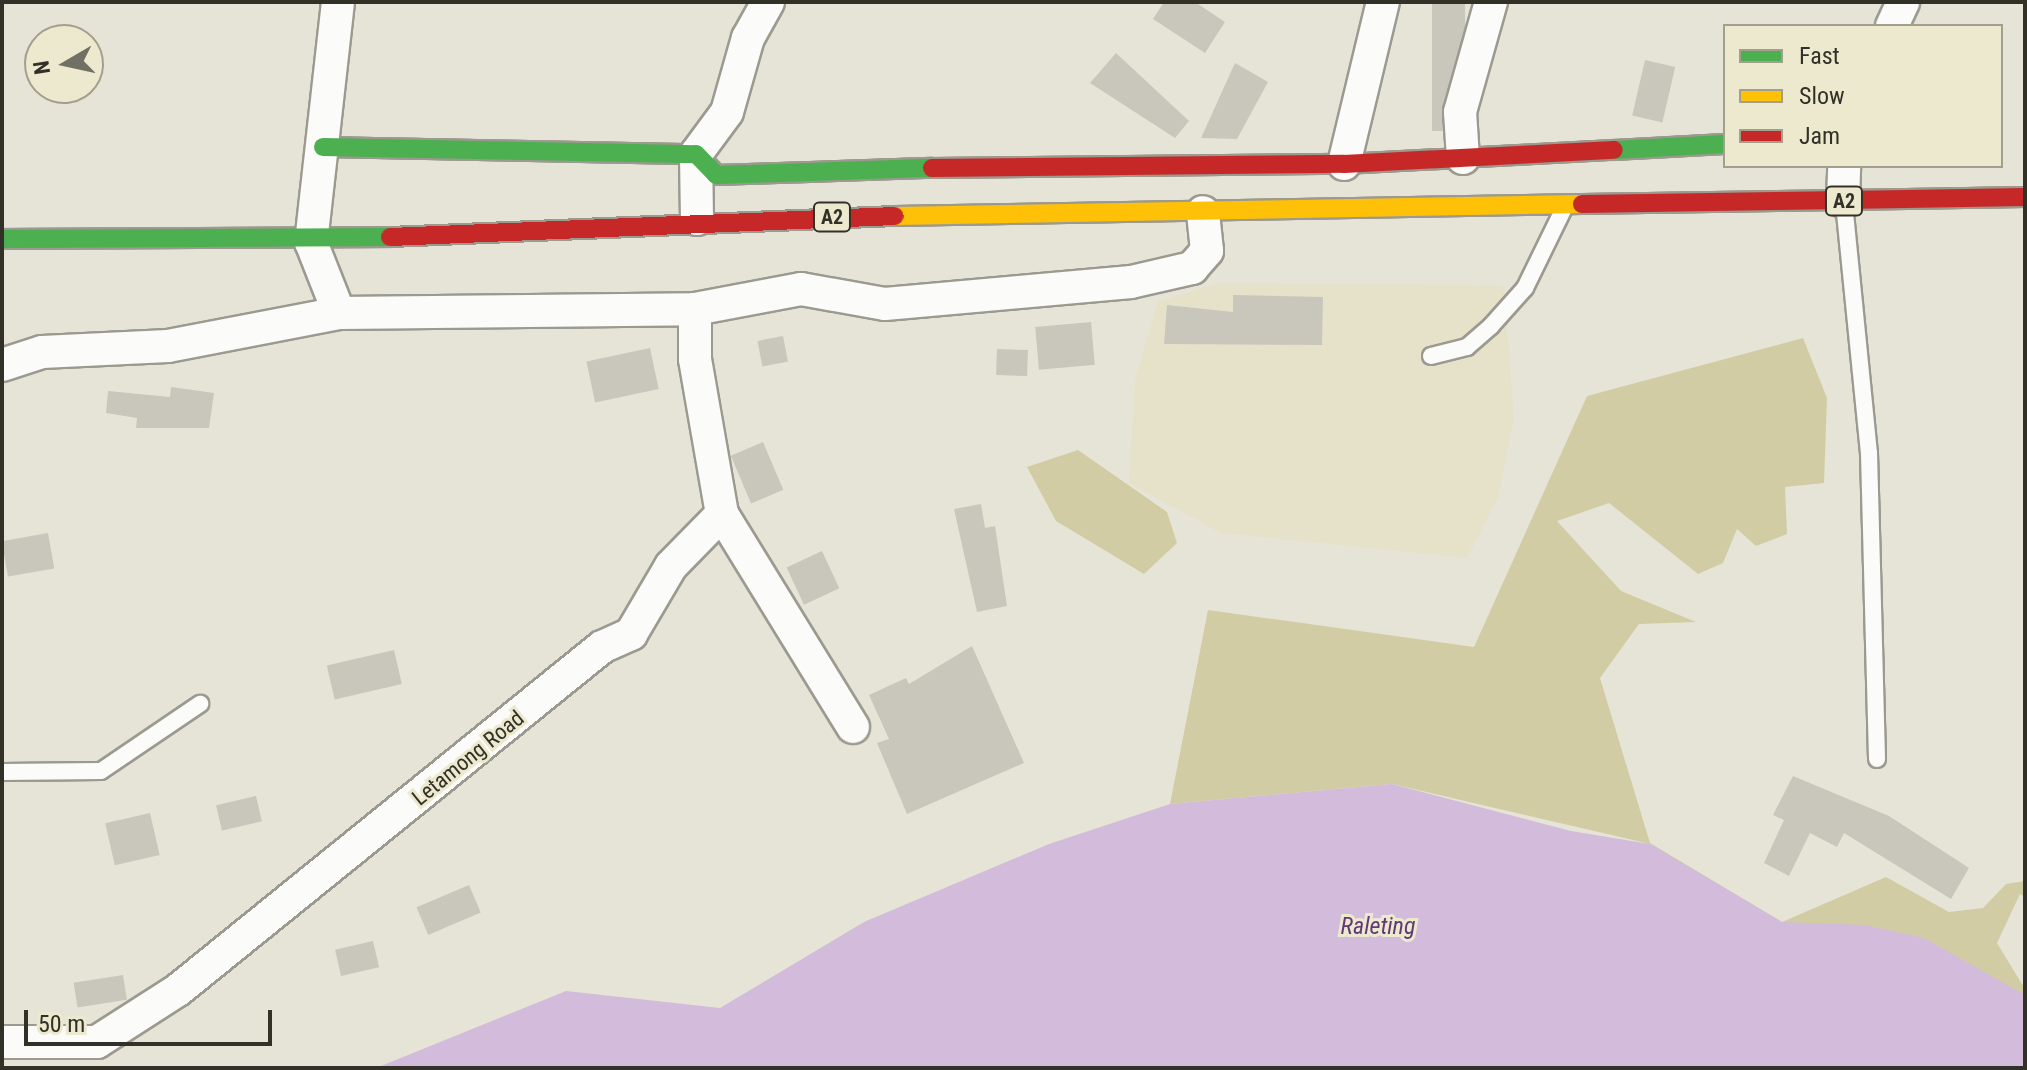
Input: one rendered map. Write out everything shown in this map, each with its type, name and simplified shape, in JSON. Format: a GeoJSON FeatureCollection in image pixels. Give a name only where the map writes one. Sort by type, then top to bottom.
{"type":"FeatureCollection","features":[{"type":"Feature","properties":{"kind":"main road"},"geometry":{"type":"LineString","coordinates":[[323,147],[696,154],[716,175],[1070,163],[1344,164],[1723,144]]}},
{"type":"Feature","properties":{"kind":"main road","name":"A2"},"geometry":{"type":"LineString","coordinates":[[2,239],[311,242],[697,219],[2025,197]]}},
{"type":"Feature","properties":{"kind":"street"},"geometry":{"type":"LineString","coordinates":[[338,2],[311,242],[339,313]]}},
{"type":"Feature","properties":{"kind":"street"},"geometry":{"type":"LineString","coordinates":[[697,219],[696,154],[727,112],[748,38],[768,2]]}},
{"type":"Feature","properties":{"kind":"street"},"geometry":{"type":"LineString","coordinates":[[1344,164],[1383,2]]}},
{"type":"Feature","properties":{"kind":"street"},"geometry":{"type":"LineString","coordinates":[[1463,158],[1460,112],[1491,2]]}},
{"type":"Feature","properties":{"kind":"street"},"geometry":{"type":"LineString","coordinates":[[1893,24],[1903,2]]}},
{"type":"Feature","properties":{"kind":"street"},"geometry":{"type":"LineString","coordinates":[[1843,201],[1844,168]]}},
{"type":"Feature","properties":{"kind":"street"},"geometry":{"type":"LineString","coordinates":[[2,365],[42,352],[168,346],[339,313],[695,309],[801,289],[885,304],[1131,282],[1192,268],[1207,251],[1203,212]]}},
{"type":"Feature","properties":{"kind":"street"},"geometry":{"type":"LineString","coordinates":[[695,309],[695,359],[722,514],[853,727]]}},
{"type":"Feature","properties":{"kind":"street","name":"Letamong Road"},"geometry":{"type":"LineString","coordinates":[[2,1042],[97,1042],[178,990],[602,647],[631,634],[671,566],[722,514]]}},
{"type":"Feature","properties":{"kind":"lane"},"geometry":{"type":"LineString","coordinates":[[1843,201],[1869,453],[1877,759]]}},
{"type":"Feature","properties":{"kind":"lane"},"geometry":{"type":"LineString","coordinates":[[1431,356],[1467,347],[1525,288],[1567,203]]}},
{"type":"Feature","properties":{"kind":"lane"},"geometry":{"type":"LineString","coordinates":[[2,772],[101,771],[200,704]]}},
{"type":"Feature","properties":{"kind":"shaded area"},"geometry":{"type":"Polygon","coordinates":[[[1219,283],[1504,285],[1514,418],[1498,498],[1467,558],[1221,533],[1129,483],[1135,380],[1158,301],[1219,283]]]}},
{"type":"Feature","properties":{"kind":"shaded area"},"geometry":{"type":"Polygon","coordinates":[[[1803,338],[1827,398],[1824,483],[1785,487],[1787,534],[1756,546],[1737,529],[1723,563],[1698,574],[1609,503],[1557,521],[1621,591],[1696,622],[1639,624],[1600,678],[1650,843],[1782,922],[1886,877],[1949,912],[1983,908],[2006,884],[2025,881],[2025,897],[2020,894],[1997,943],[2025,989],[2025,1068],[1646,843],[1392,784],[1170,804],[1208,610],[1474,647],[1587,396],[1803,338]]]}},
{"type":"Feature","properties":{"kind":"shaded area"},"geometry":{"type":"Polygon","coordinates":[[[1078,450],[1167,512],[1177,543],[1144,574],[1056,521],[1027,467],[1078,450]]]}},
{"type":"Feature","properties":{"kind":"water","name":"Raleting"},"geometry":{"type":"Polygon","coordinates":[[[1392,784],[1571,831],[1650,844],[1782,922],[1865,925],[1924,938],[2025,995],[2025,1068],[376,1068],[566,991],[720,1008],[864,922],[1049,844],[1170,804],[1392,784]]]}},
{"type":"Feature","properties":{"kind":"building"},"geometry":{"type":"Polygon","coordinates":[[[1164,2],[1195,2],[1225,22],[1205,53],[1153,19],[1164,2]]]}},
{"type":"Feature","properties":{"kind":"building"},"geometry":{"type":"Polygon","coordinates":[[[1432,2],[1465,2],[1465,131],[1432,131],[1432,2]]]}},
{"type":"Feature","properties":{"kind":"building"},"geometry":{"type":"Polygon","coordinates":[[[1116,53],[1189,121],[1175,138],[1090,83],[1116,53]]]}},
{"type":"Feature","properties":{"kind":"building"},"geometry":{"type":"Polygon","coordinates":[[[1645,60],[1675,67],[1662,123],[1632,116],[1645,60]]]}},
{"type":"Feature","properties":{"kind":"building"},"geometry":{"type":"Polygon","coordinates":[[[1235,63],[1268,82],[1237,139],[1201,138],[1235,63]]]}},
{"type":"Feature","properties":{"kind":"building"},"geometry":{"type":"Polygon","coordinates":[[[1233,295],[1323,297],[1322,345],[1164,344],[1167,305],[1233,312],[1233,295]]]}},
{"type":"Feature","properties":{"kind":"building"},"geometry":{"type":"Polygon","coordinates":[[[1091,322],[1095,365],[1039,370],[1035,327],[1091,322]]]}},
{"type":"Feature","properties":{"kind":"building"},"geometry":{"type":"Polygon","coordinates":[[[783,336],[788,362],[762,366],[757,341],[783,336]]]}},
{"type":"Feature","properties":{"kind":"building"},"geometry":{"type":"Polygon","coordinates":[[[650,348],[659,389],[595,403],[586,362],[650,348]]]}},
{"type":"Feature","properties":{"kind":"building"},"geometry":{"type":"Polygon","coordinates":[[[997,349],[1028,350],[1027,376],[996,375],[997,349]]]}},
{"type":"Feature","properties":{"kind":"building"},"geometry":{"type":"Polygon","coordinates":[[[171,387],[214,393],[209,428],[136,428],[137,418],[106,413],[108,391],[170,397],[171,387]]]}},
{"type":"Feature","properties":{"kind":"building"},"geometry":{"type":"Polygon","coordinates":[[[763,442],[783,490],[751,504],[731,456],[763,442]]]}},
{"type":"Feature","properties":{"kind":"building"},"geometry":{"type":"Polygon","coordinates":[[[981,504],[985,528],[995,526],[1007,606],[977,612],[954,509],[981,504]]]}},
{"type":"Feature","properties":{"kind":"building"},"geometry":{"type":"Polygon","coordinates":[[[48,533],[54,568],[8,577],[2,541],[48,533]]]}},
{"type":"Feature","properties":{"kind":"building"},"geometry":{"type":"Polygon","coordinates":[[[822,551],[839,588],[804,605],[787,567],[822,551]]]}},
{"type":"Feature","properties":{"kind":"building"},"geometry":{"type":"Polygon","coordinates":[[[972,646],[1024,763],[907,814],[877,743],[889,739],[869,695],[906,678],[909,684],[972,646]]]}},
{"type":"Feature","properties":{"kind":"building"},"geometry":{"type":"Polygon","coordinates":[[[394,650],[402,684],[335,700],[327,666],[394,650]]]}},
{"type":"Feature","properties":{"kind":"building"},"geometry":{"type":"Polygon","coordinates":[[[1793,776],[1889,816],[1969,868],[1951,899],[1844,833],[1837,847],[1810,833],[1789,876],[1764,863],[1784,820],[1773,815],[1793,776]]]}},
{"type":"Feature","properties":{"kind":"building"},"geometry":{"type":"Polygon","coordinates":[[[256,796],[262,821],[222,831],[216,805],[256,796]]]}},
{"type":"Feature","properties":{"kind":"building"},"geometry":{"type":"Polygon","coordinates":[[[150,813],[160,855],[115,865],[105,823],[150,813]]]}},
{"type":"Feature","properties":{"kind":"building"},"geometry":{"type":"Polygon","coordinates":[[[469,885],[481,913],[428,935],[417,907],[469,885]]]}},
{"type":"Feature","properties":{"kind":"building"},"geometry":{"type":"Polygon","coordinates":[[[373,941],[379,967],[341,976],[335,950],[373,941]]]}},
{"type":"Feature","properties":{"kind":"building"},"geometry":{"type":"Polygon","coordinates":[[[123,975],[127,1000],[78,1008],[74,983],[123,975]]]}},
{"type":"Feature","properties":{"kind":"traffic: fast"},"geometry":{"type":"LineString","coordinates":[[1614,150],[1723,144]]}},
{"type":"Feature","properties":{"kind":"traffic: fast"},"geometry":{"type":"LineString","coordinates":[[323,147],[696,154],[716,175],[932,168]]}},
{"type":"Feature","properties":{"kind":"traffic: fast"},"geometry":{"type":"LineString","coordinates":[[2,239],[390,237]]}},
{"type":"Feature","properties":{"kind":"traffic: slow"},"geometry":{"type":"LineString","coordinates":[[895,216],[1582,204]]}},
{"type":"Feature","properties":{"kind":"traffic: jam"},"geometry":{"type":"LineString","coordinates":[[932,168],[1344,164],[1614,150]]}},
{"type":"Feature","properties":{"kind":"traffic: jam"},"geometry":{"type":"LineString","coordinates":[[1582,204],[2025,197]]}},
{"type":"Feature","properties":{"kind":"traffic: jam"},"geometry":{"type":"LineString","coordinates":[[390,237],[895,216]]}}]}
